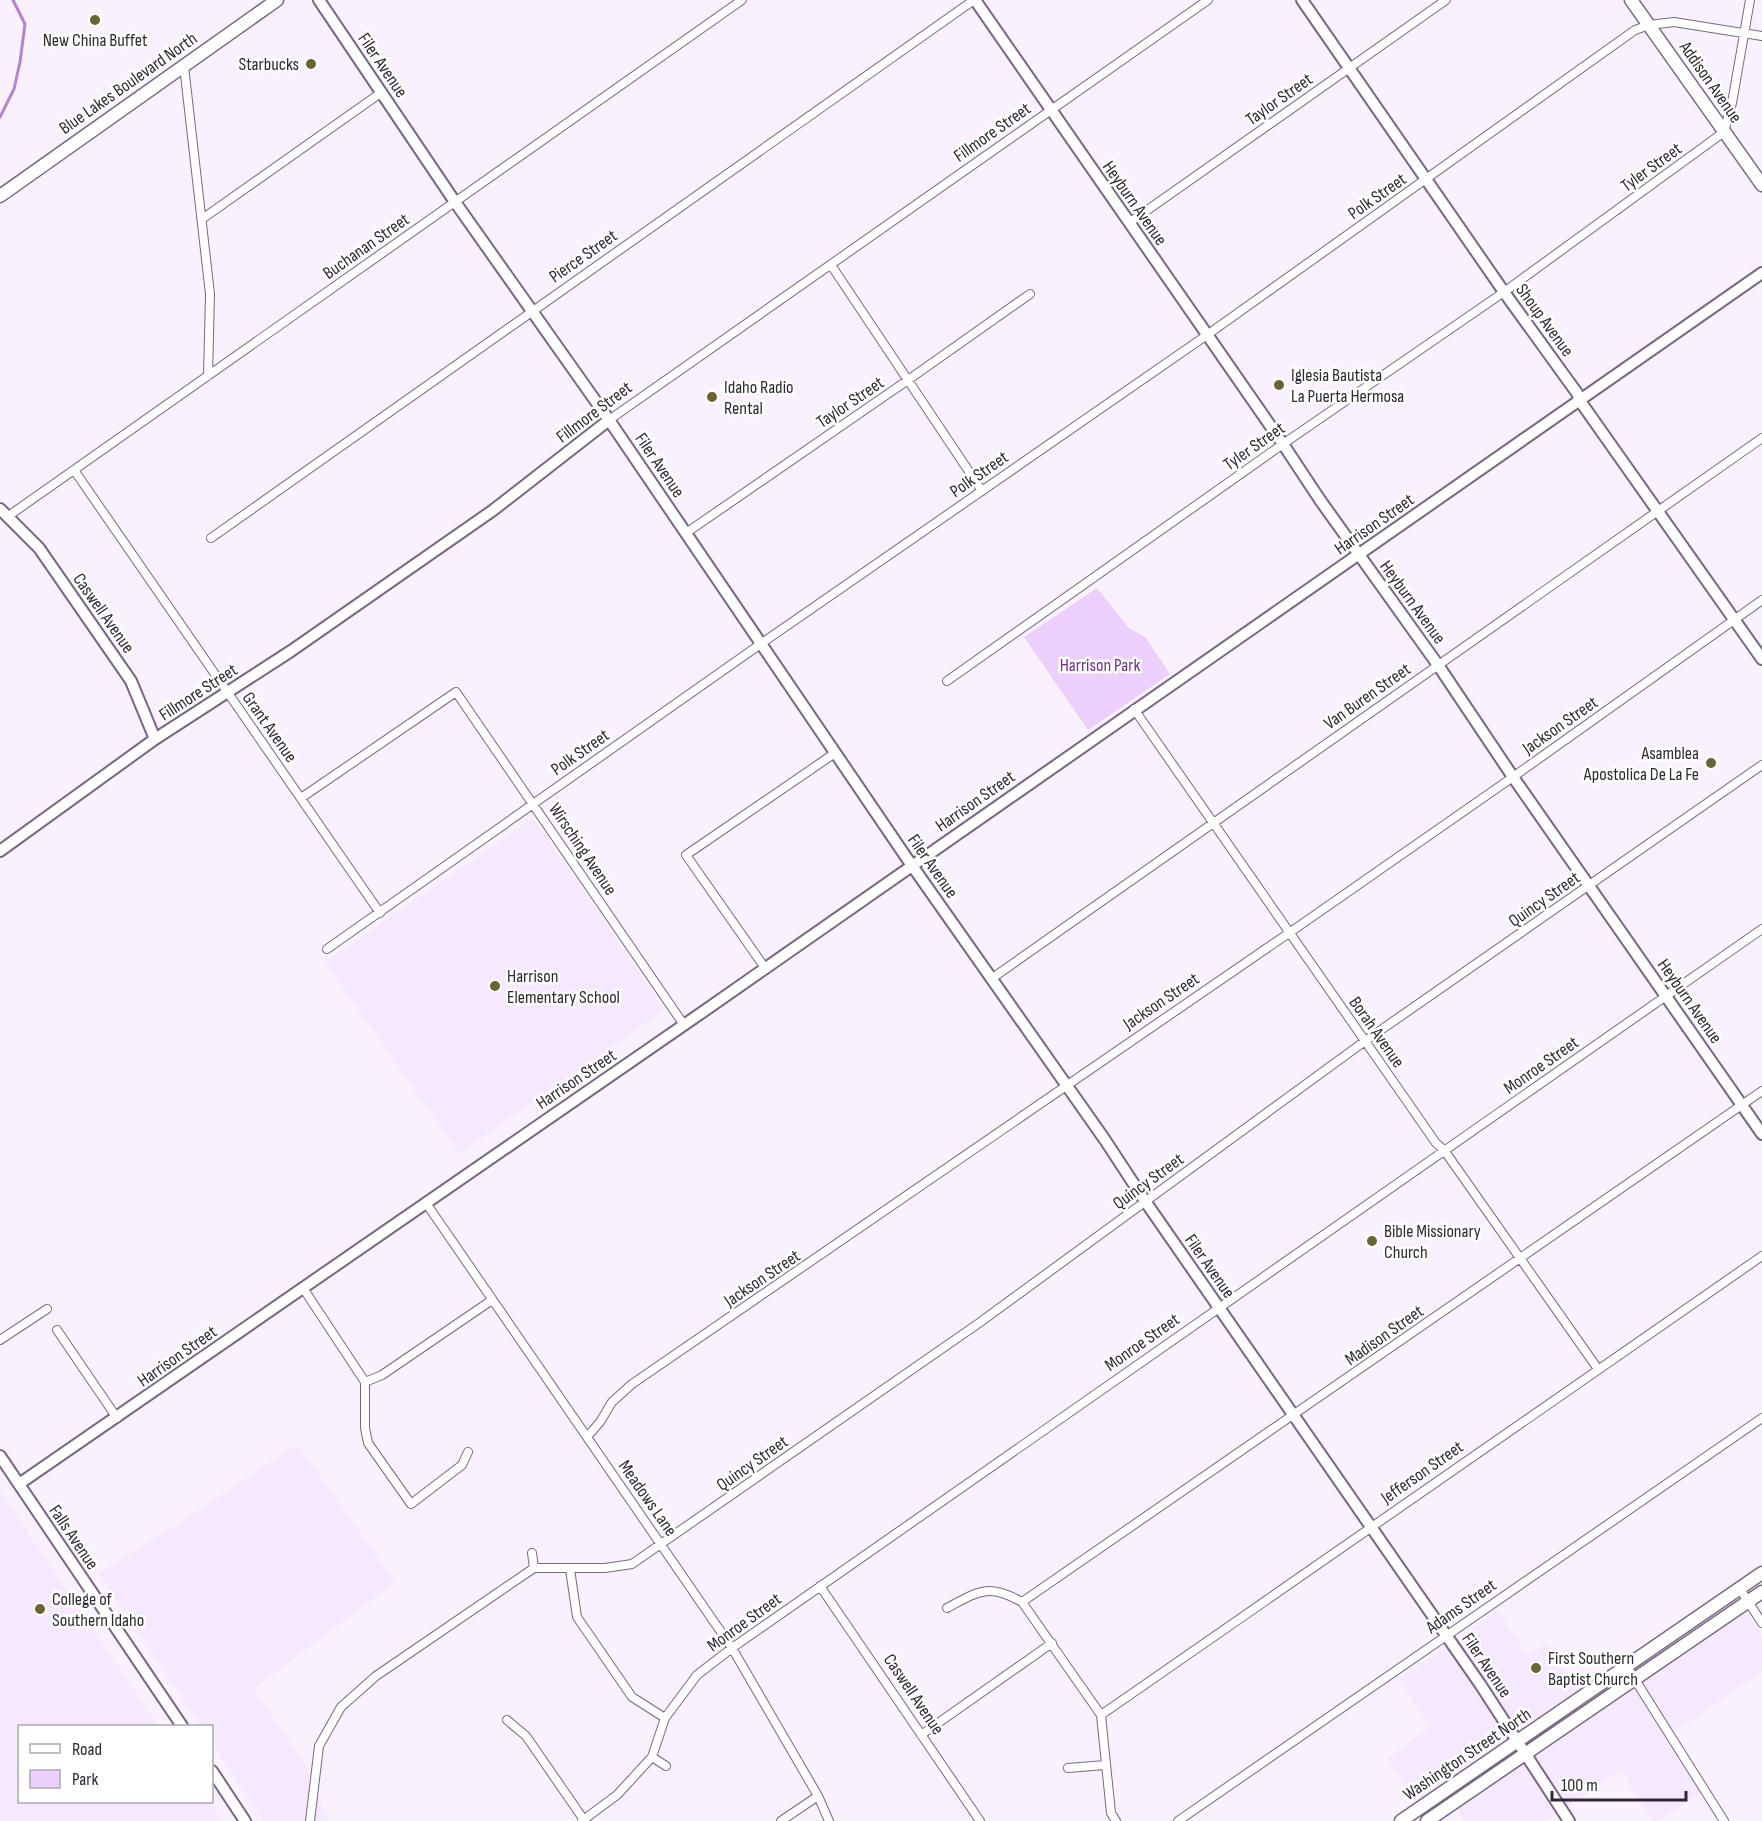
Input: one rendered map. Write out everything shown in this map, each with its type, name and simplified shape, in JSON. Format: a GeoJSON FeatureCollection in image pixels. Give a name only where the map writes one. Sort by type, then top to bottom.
{"type":"FeatureCollection","features":[{"type":"Feature","properties":{"kind":"main road","name":"Blue Lakes Boulevard North"},"geometry":{"type":"LineString","coordinates":[[0,196],[277,0]]}},
{"type":"Feature","properties":{"kind":"main road","name":"Addison Avenue"},"geometry":{"type":"LineString","coordinates":[[1631,0],[1762,186]]}},
{"type":"Feature","properties":{"kind":"main road","name":"Washington Street North"},"geometry":{"type":"LineString","coordinates":[[1427,1821],[1627,1667],[1762,1573]]}},
{"type":"Feature","properties":{"kind":"main road","name":"Washington Street North"},"geometry":{"type":"LineString","coordinates":[[1401,1821],[1635,1679],[1762,1592]]}},
{"type":"Feature","properties":{"kind":"street","name":"Filer Avenue"},"geometry":{"type":"LineString","coordinates":[[319,0],[455,202],[609,420],[912,866],[1105,1140],[1446,1635],[1523,1748],[1569,1821]]}},
{"type":"Feature","properties":{"kind":"street","name":"Buchanan Street"},"geometry":{"type":"LineString","coordinates":[[4,513],[74,470],[742,0]]}},
{"type":"Feature","properties":{"kind":"street","name":"Heyburn Avenue"},"geometry":{"type":"LineString","coordinates":[[975,0],[1762,1134]]}},
{"type":"Feature","properties":{"kind":"street","name":"Pierce Street"},"geometry":{"type":"LineString","coordinates":[[211,538],[531,310],[975,0]]}},
{"type":"Feature","properties":{"kind":"street","name":"Fillmore Street"},"geometry":{"type":"LineString","coordinates":[[0,851],[156,739],[291,651],[492,511],[609,420],[1208,0]]}},
{"type":"Feature","properties":{"kind":"street","name":"Shoup Avenue"},"geometry":{"type":"LineString","coordinates":[[1302,0],[1762,659]]}},
{"type":"Feature","properties":{"kind":"street","name":"Taylor Street"},"geometry":{"type":"LineString","coordinates":[[1129,223],[1446,0]]}},
{"type":"Feature","properties":{"kind":"street"},"geometry":{"type":"LineString","coordinates":[[1724,132],[1732,103],[1750,0]]}},
{"type":"Feature","properties":{"kind":"street"},"geometry":{"type":"LineString","coordinates":[[1649,25],[1674,22],[1762,36]]}},
{"type":"Feature","properties":{"kind":"street","name":"Polk Street"},"geometry":{"type":"LineString","coordinates":[[327,950],[534,803],[1207,335],[1635,30],[1649,25]]}},
{"type":"Feature","properties":{"kind":"street"},"geometry":{"type":"LineString","coordinates":[[184,66],[210,294],[208,376]]}},
{"type":"Feature","properties":{"kind":"street"},"geometry":{"type":"LineString","coordinates":[[202,219],[382,92]]}},
{"type":"Feature","properties":{"kind":"street","name":"Tyler Street"},"geometry":{"type":"LineString","coordinates":[[947,681],[1283,444],[1504,292],[1724,132]]}},
{"type":"Feature","properties":{"kind":"street"},"geometry":{"type":"LineString","coordinates":[[831,265],[982,490]]}},
{"type":"Feature","properties":{"kind":"street","name":"Harrison Street"},"geometry":{"type":"LineString","coordinates":[[19,1484],[684,1025],[1762,273]]}},
{"type":"Feature","properties":{"kind":"street","name":"Taylor Street"},"geometry":{"type":"LineString","coordinates":[[686,533],[1030,294]]}},
{"type":"Feature","properties":{"kind":"street","name":"Van Buren Street"},"geometry":{"type":"LineString","coordinates":[[991,979],[1762,438]]}},
{"type":"Feature","properties":{"kind":"street","name":"Grant Avenue"},"geometry":{"type":"LineString","coordinates":[[74,470],[380,913]]}},
{"type":"Feature","properties":{"kind":"street","name":"Caswell Avenue"},"geometry":{"type":"LineString","coordinates":[[4,513],[39,548],[125,672],[156,739]]}},
{"type":"Feature","properties":{"kind":"street","name":"Jackson Street"},"geometry":{"type":"LineString","coordinates":[[587,1437],[600,1422],[612,1402],[632,1384],[1289,933],[1762,600]]}},
{"type":"Feature","properties":{"kind":"street","name":"Wirsching Avenue"},"geometry":{"type":"LineString","coordinates":[[301,798],[456,692],[684,1025]]}},
{"type":"Feature","properties":{"kind":"street","name":"Borah Avenue"},"geometry":{"type":"LineString","coordinates":[[1134,709],[1289,933],[1437,1143],[1522,1258],[1598,1369]]}},
{"type":"Feature","properties":{"kind":"street"},"geometry":{"type":"LineString","coordinates":[[765,968],[686,855],[835,753]]}},
{"type":"Feature","properties":{"kind":"street","name":"Quincy Street"},"geometry":{"type":"LineString","coordinates":[[534,1568],[605,1568],[632,1564],[979,1323],[1365,1041],[1762,765]]}},
{"type":"Feature","properties":{"kind":"street","name":"Monroe Street"},"geometry":{"type":"LineString","coordinates":[[583,1820],[617,1795],[652,1756],[665,1718],[697,1675],[732,1648],[1762,929]]}},
{"type":"Feature","properties":{"kind":"street","name":"Madison Street"},"geometry":{"type":"LineString","coordinates":[[1022,1602],[1762,1091]]}},
{"type":"Feature","properties":{"kind":"street","name":"Meadows Lane"},"geometry":{"type":"LineString","coordinates":[[426,1203],[732,1648],[818,1796],[829,1821]]}},
{"type":"Feature","properties":{"kind":"street","name":"Jefferson Street"},"geometry":{"type":"LineString","coordinates":[[1101,1714],[1762,1256]]}},
{"type":"Feature","properties":{"kind":"street"},"geometry":{"type":"LineString","coordinates":[[303,1288],[365,1382],[365,1428],[368,1443],[411,1504],[462,1465],[468,1452]]}},
{"type":"Feature","properties":{"kind":"street"},"geometry":{"type":"LineString","coordinates":[[365,1382],[382,1376],[492,1300]]}},
{"type":"Feature","properties":{"kind":"street"},"geometry":{"type":"LineString","coordinates":[[0,1340],[47,1309]]}},
{"type":"Feature","properties":{"kind":"street"},"geometry":{"type":"LineString","coordinates":[[57,1330],[117,1418]]}},
{"type":"Feature","properties":{"kind":"street","name":"Adams Street"},"geometry":{"type":"LineString","coordinates":[[1178,1821],[1762,1418]]}},
{"type":"Feature","properties":{"kind":"street","name":"Falls Avenue"},"geometry":{"type":"LineString","coordinates":[[0,1455],[181,1725]]}},
{"type":"Feature","properties":{"kind":"street"},"geometry":{"type":"LineString","coordinates":[[310,1821],[319,1746],[341,1707],[376,1676],[534,1568],[532,1554]]}},
{"type":"Feature","properties":{"kind":"street"},"geometry":{"type":"LineString","coordinates":[[570,1569],[577,1617],[632,1697],[665,1718]]}},
{"type":"Feature","properties":{"kind":"street","name":"Caswell Avenue"},"geometry":{"type":"LineString","coordinates":[[820,1586],[980,1821]]}},
{"type":"Feature","properties":{"kind":"street"},"geometry":{"type":"LineString","coordinates":[[1740,1589],[1762,1623]]}},
{"type":"Feature","properties":{"kind":"street"},"geometry":{"type":"LineString","coordinates":[[947,1608],[976,1593],[1002,1591],[1022,1602],[1101,1714],[1111,1813],[1116,1821]]}},
{"type":"Feature","properties":{"kind":"street"},"geometry":{"type":"LineString","coordinates":[[921,1735],[1052,1643]]}},
{"type":"Feature","properties":{"kind":"street"},"geometry":{"type":"LineString","coordinates":[[1627,1667],[1724,1821]]}},
{"type":"Feature","properties":{"kind":"street"},"geometry":{"type":"LineString","coordinates":[[507,1720],[526,1736],[583,1820]]}},
{"type":"Feature","properties":{"kind":"street"},"geometry":{"type":"LineString","coordinates":[[652,1756],[666,1766]]}},
{"type":"Feature","properties":{"kind":"street"},"geometry":{"type":"LineString","coordinates":[[1068,1768],[1105,1766]]}},
{"type":"Feature","properties":{"kind":"street"},"geometry":{"type":"LineString","coordinates":[[213,1773],[245,1821]]}},
{"type":"Feature","properties":{"kind":"street"},"geometry":{"type":"LineString","coordinates":[[781,1821],[818,1796]]}},
{"type":"Feature","properties":{"kind":"shaded area","name":"Harrison Elementary School"},"geometry":{"type":"Polygon","coordinates":[[[533,818],[665,1010],[459,1153],[325,962],[533,818]]]}},
{"type":"Feature","properties":{"kind":"shaded area"},"geometry":{"type":"Polygon","coordinates":[[[297,1444],[395,1582],[253,1689],[306,1765],[329,1821],[263,1821],[213,1745],[213,1725],[200,1725],[99,1574],[297,1444]]]}},
{"type":"Feature","properties":{"kind":"shaded area","name":"College of Southern Idaho"},"geometry":{"type":"Polygon","coordinates":[[[0,1491],[157,1725],[18,1725],[18,1803],[210,1803],[222,1821],[0,1821],[0,1491]]]}},
{"type":"Feature","properties":{"kind":"shaded area"},"geometry":{"type":"Polygon","coordinates":[[[1731,1586],[1762,1636],[1762,1672],[1665,1738],[1701,1793],[1658,1821],[1653,1821],[1621,1770],[1546,1821],[1465,1821],[1441,1786],[1416,1803],[1387,1759],[1430,1727],[1399,1679],[1497,1611],[1528,1656],[1547,1644],[1578,1690],[1731,1586]]]}},
{"type":"Feature","properties":{"kind":"green space","name":"Harrison Park"},"geometry":{"type":"Polygon","coordinates":[[[1097,588],[1129,628],[1145,637],[1170,674],[1088,730],[1024,637],[1097,588]]]}},
{"type":"Feature","properties":{"kind":"waterway"},"geometry":{"type":"LineString","coordinates":[[0,117],[14,89],[25,24],[13,0]]}},
{"type":"Feature","properties":{"kind":"place","name":"New China Buffet"},"geometry":{"type":"Point","coordinates":[95,20]}},
{"type":"Feature","properties":{"kind":"place","name":"Starbucks"},"geometry":{"type":"Point","coordinates":[311,64]}},
{"type":"Feature","properties":{"kind":"place","name":"Iglesia Bautista La Puerta Hermosa"},"geometry":{"type":"Point","coordinates":[1279,385]}},
{"type":"Feature","properties":{"kind":"place","name":"Idaho Radio Rental"},"geometry":{"type":"Point","coordinates":[712,397]}},
{"type":"Feature","properties":{"kind":"place","name":"Asamblea Apostolica De La Fe"},"geometry":{"type":"Point","coordinates":[1711,763]}},
{"type":"Feature","properties":{"kind":"place","name":"Harrison Elementary School"},"geometry":{"type":"Point","coordinates":[495,986]}},
{"type":"Feature","properties":{"kind":"place","name":"Bible Missionary Church"},"geometry":{"type":"Point","coordinates":[1372,1241]}},
{"type":"Feature","properties":{"kind":"place","name":"College of Southern Idaho"},"geometry":{"type":"Point","coordinates":[40,1609]}},
{"type":"Feature","properties":{"kind":"place","name":"First Southern Baptist Church"},"geometry":{"type":"Point","coordinates":[1536,1668]}}]}
